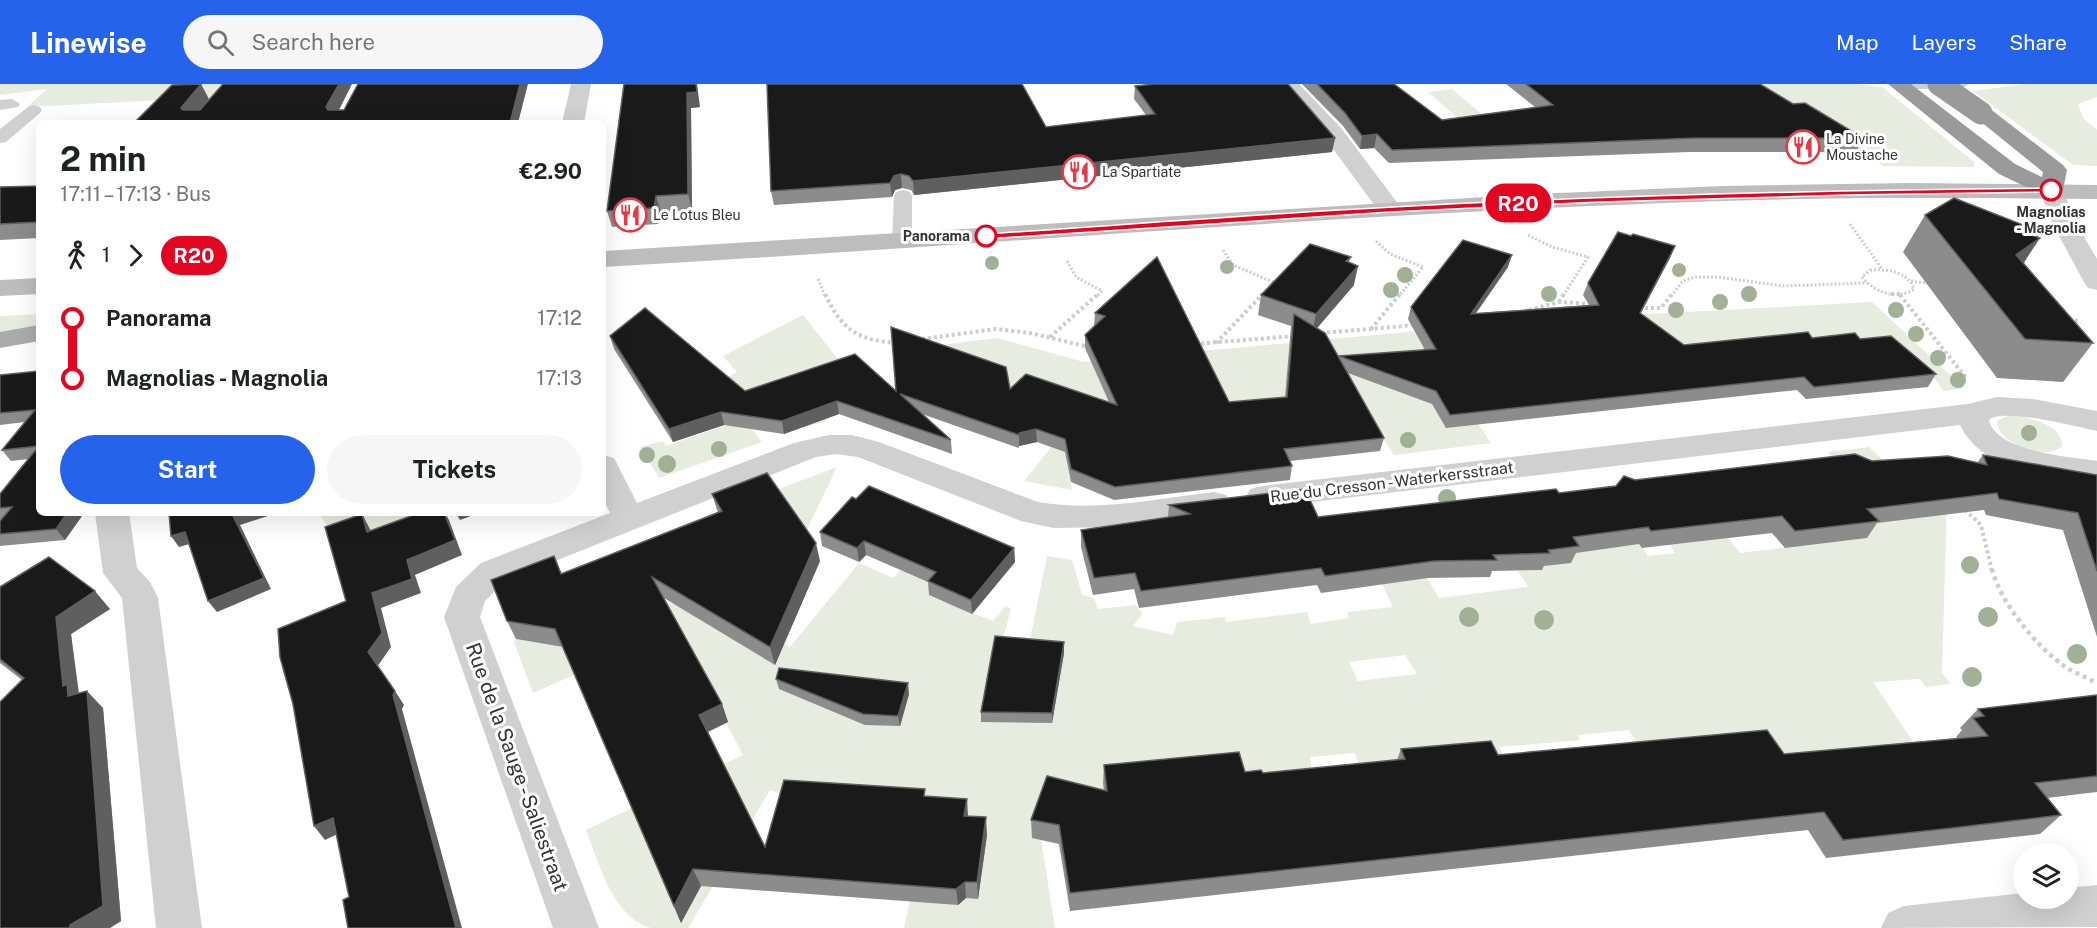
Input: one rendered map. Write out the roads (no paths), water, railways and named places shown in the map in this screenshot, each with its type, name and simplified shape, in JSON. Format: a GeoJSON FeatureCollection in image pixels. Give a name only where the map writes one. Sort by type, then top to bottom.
{"type":"FeatureCollection","features":[{"type":"Feature","properties":{"kind":"highway"},"geometry":{"type":"LineString","coordinates":[[1898,84],[2007,169],[2051,190],[2055,170],[1939,84]]}},
{"type":"Feature","properties":{"kind":"main road"},"geometry":{"type":"LineString","coordinates":[[606,259],[902,242],[1390,209],[1695,196],[2051,190],[2097,192]]}},
{"type":"Feature","properties":{"kind":"main road"},"geometry":{"type":"LineString","coordinates":[[0,288],[36,286]]}},
{"type":"Feature","properties":{"kind":"main road"},"geometry":{"type":"LineString","coordinates":[[0,340],[36,334]]}},
{"type":"Feature","properties":{"kind":"street"},"geometry":{"type":"LineString","coordinates":[[574,120],[580,84]]}},
{"type":"Feature","properties":{"kind":"street"},"geometry":{"type":"LineString","coordinates":[[1288,84],[1333,133],[1390,209]]}},
{"type":"Feature","properties":{"kind":"street"},"geometry":{"type":"LineString","coordinates":[[2051,190],[2065,225],[2097,282]]}},
{"type":"Feature","properties":{"kind":"street"},"geometry":{"type":"LineString","coordinates":[[1973,399],[1973,420],[1976,428],[1984,437],[2003,449],[2027,459],[2097,472]]}},
{"type":"Feature","properties":{"kind":"street","name":"Rue du Cresson - Waterkersstraat"},"geometry":{"type":"LineString","coordinates":[[464,605],[469,593],[493,572],[805,450],[828,444],[855,445],[868,449],[1033,513],[1054,518],[1080,518],[1973,399],[1982,408],[2007,406],[2097,421]]}},
{"type":"Feature","properties":{"kind":"street"},"geometry":{"type":"LineString","coordinates":[[606,472],[629,519]]}},
{"type":"Feature","properties":{"kind":"street"},"geometry":{"type":"LineString","coordinates":[[112,516],[120,573],[137,591],[140,598],[179,928]]}},
{"type":"Feature","properties":{"kind":"street","name":"Rue de la Sauge - Saliestraat"},"geometry":{"type":"LineString","coordinates":[[464,605],[462,617],[576,928]]}},
{"type":"Feature","properties":{"kind":"street"},"geometry":{"type":"LineString","coordinates":[[1904,928],[2097,906]]}},
{"type":"Feature","properties":{"kind":"lane"},"geometry":{"type":"LineString","coordinates":[[1905,84],[1961,84]]}},
{"type":"Feature","properties":{"kind":"lane"},"geometry":{"type":"LineString","coordinates":[[0,138],[34,110]]}},
{"type":"Feature","properties":{"kind":"lane"},"geometry":{"type":"LineString","coordinates":[[902,242],[903,196]]}},
{"type":"Feature","properties":{"kind":"place","name":"La Divine Moustache"},"geometry":{"type":"Point","coordinates":[1803,147]}},
{"type":"Feature","properties":{"kind":"place","name":"La Spartiate"},"geometry":{"type":"Point","coordinates":[1079,172]}},
{"type":"Feature","properties":{"kind":"place","name":"Magnolias - Magnolia"},"geometry":{"type":"Point","coordinates":[2051,190]}},
{"type":"Feature","properties":{"kind":"place","name":"Le Lotus Bleu"},"geometry":{"type":"Point","coordinates":[630,215]}},
{"type":"Feature","properties":{"kind":"place","name":"Panorama"},"geometry":{"type":"Point","coordinates":[986,236]}}]}
